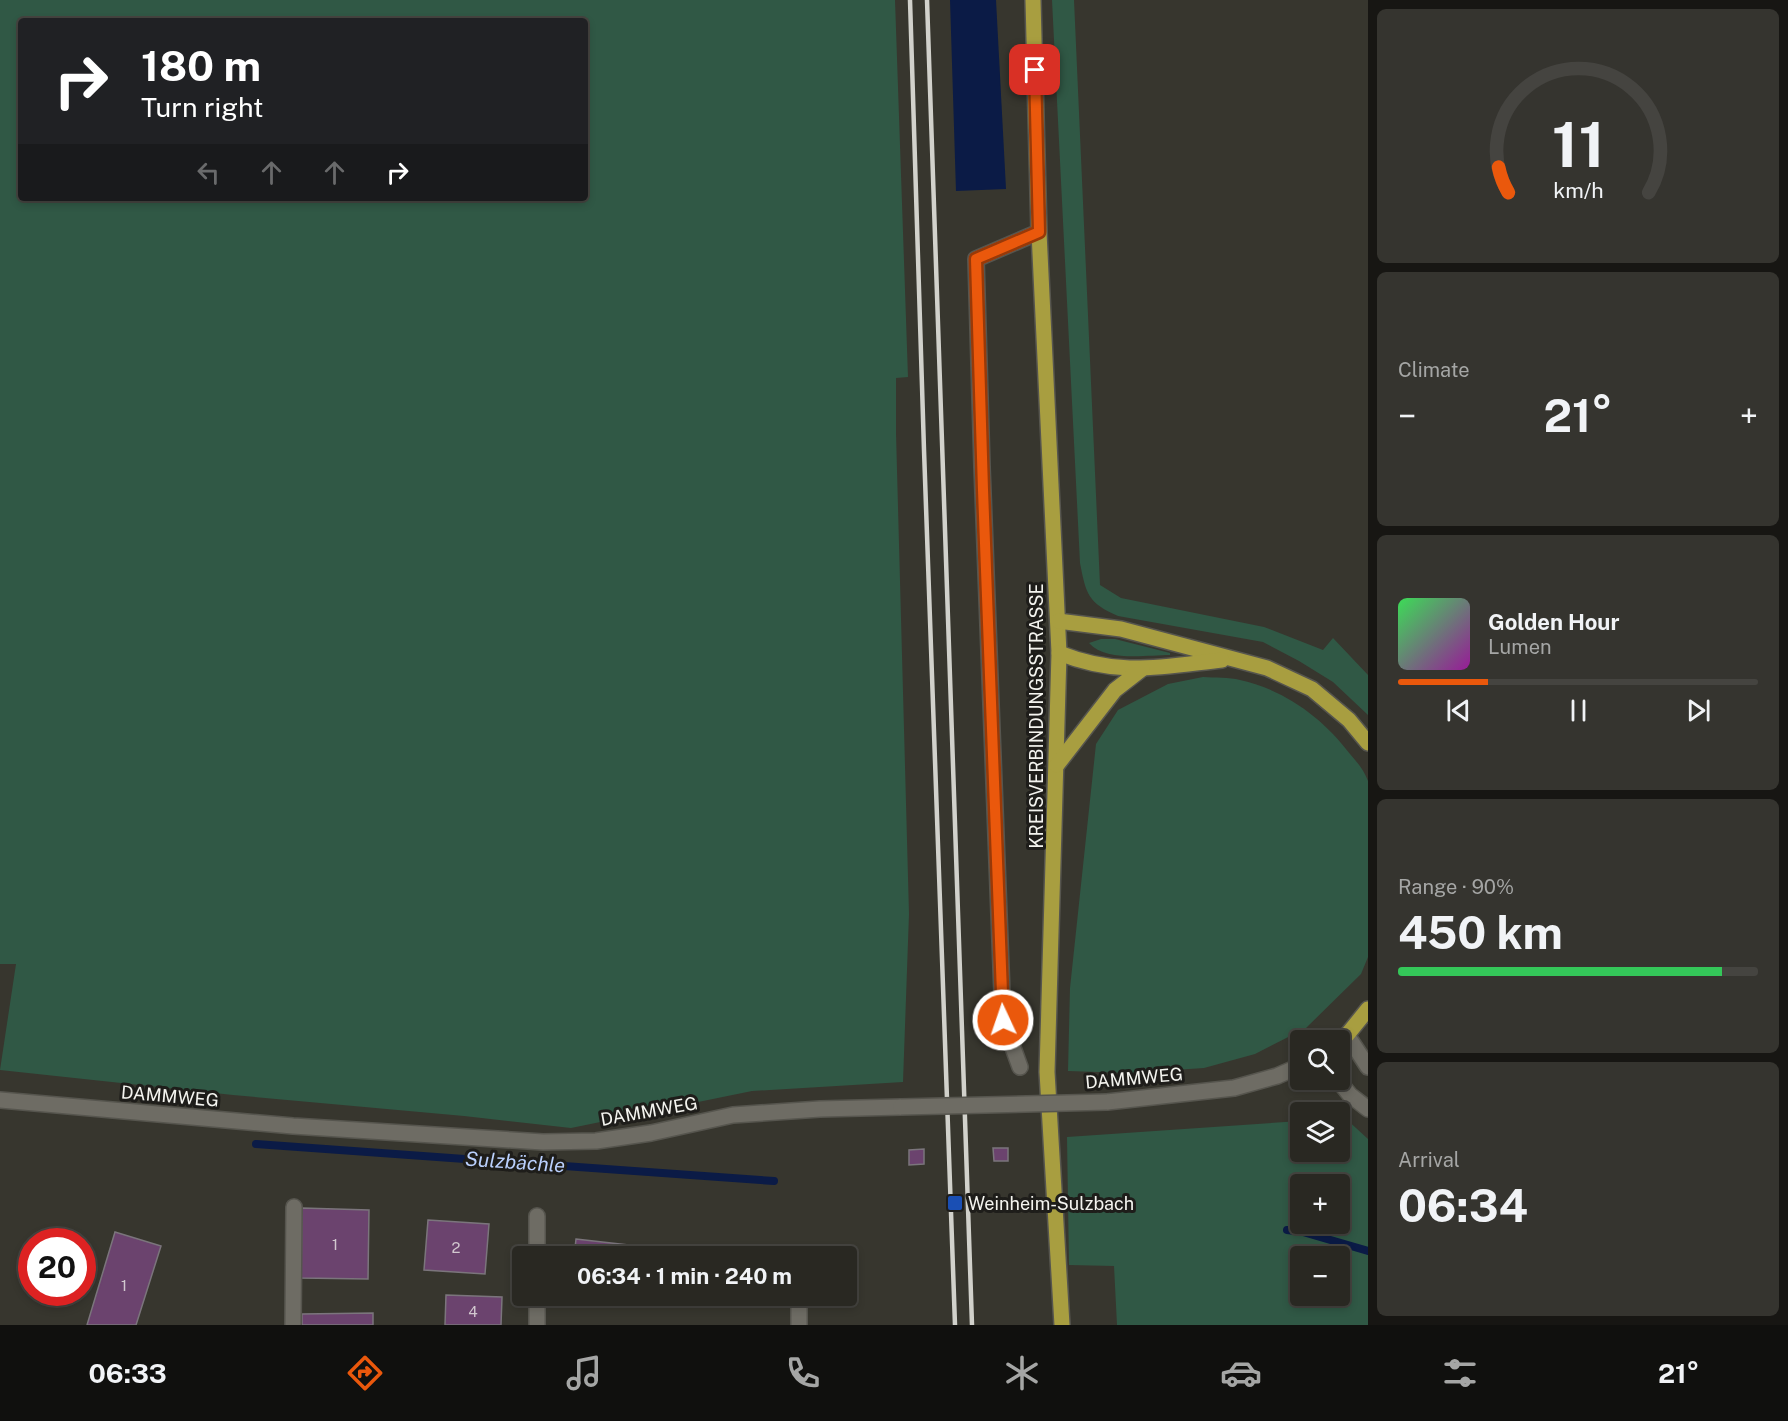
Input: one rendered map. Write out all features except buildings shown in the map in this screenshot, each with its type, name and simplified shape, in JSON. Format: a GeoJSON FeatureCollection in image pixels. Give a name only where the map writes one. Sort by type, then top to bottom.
{"type":"FeatureCollection","features":[{"type":"Feature","properties":{"kind":"main road","name":"KREISVERBINDUNGSSTRASSE"},"geometry":{"type":"LineString","coordinates":[[1033,0],[1039,232],[1059,653],[1047,1072],[1062,1325]]}},
{"type":"Feature","properties":{"kind":"main road"},"geometry":{"type":"LineString","coordinates":[[1058,621],[1120,629],[1267,668],[1312,689],[1349,720],[1368,743]]}},
{"type":"Feature","properties":{"kind":"main road"},"geometry":{"type":"LineString","coordinates":[[1059,653],[1093,665],[1142,669],[1229,659]]}},
{"type":"Feature","properties":{"kind":"main road"},"geometry":{"type":"LineString","coordinates":[[1057,765],[1115,690],[1142,669]]}},
{"type":"Feature","properties":{"kind":"main road"},"geometry":{"type":"LineString","coordinates":[[1350,1030],[1368,1009]]}},
{"type":"Feature","properties":{"kind":"street"},"geometry":{"type":"LineString","coordinates":[[1020,1066],[1003,1020],[982,479],[976,259],[1039,232]]}},
{"type":"Feature","properties":{"kind":"street"},"geometry":{"type":"LineString","coordinates":[[1350,1046],[1368,1067]]}},
{"type":"Feature","properties":{"kind":"street","name":"DAMMWEG"},"geometry":{"type":"LineString","coordinates":[[0,1100],[293,1126],[543,1142],[596,1141],[651,1133],[733,1115],[820,1109],[1107,1102],[1234,1088],[1290,1070]]}},
{"type":"Feature","properties":{"kind":"street"},"geometry":{"type":"LineString","coordinates":[[1346,1090],[1368,1109]]}},
{"type":"Feature","properties":{"kind":"street"},"geometry":{"type":"LineString","coordinates":[[293,1325],[294,1207]]}},
{"type":"Feature","properties":{"kind":"street"},"geometry":{"type":"LineString","coordinates":[[537,1216],[537,1246]]}},
{"type":"Feature","properties":{"kind":"street"},"geometry":{"type":"LineString","coordinates":[[537,1306],[537,1325]]}},
{"type":"Feature","properties":{"kind":"street"},"geometry":{"type":"LineString","coordinates":[[799,1306],[799,1325]]}},
{"type":"Feature","properties":{"kind":"green space"},"geometry":{"type":"Polygon","coordinates":[[[0,0],[895,0],[908,377],[896,378],[909,914],[903,1082],[752,1091],[571,1128],[0,1070],[16,964],[0,964],[0,0]]]}},
{"type":"Feature","properties":{"kind":"green space"},"geometry":{"type":"Polygon","coordinates":[[[1052,0],[1074,0],[1100,585],[1121,598],[1264,627],[1323,650],[1333,638],[1368,675],[1368,715],[1333,682],[1263,642],[1118,616],[1094,602],[1087,590],[1080,563],[1052,0]]]}},
{"type":"Feature","properties":{"kind":"green space"},"geometry":{"type":"Polygon","coordinates":[[[1101,639],[1115,639],[1170,653],[1170,655],[1127,656],[1105,653],[1089,643],[1101,639]]]}},
{"type":"Feature","properties":{"kind":"green space"},"geometry":{"type":"Polygon","coordinates":[[[1203,677],[1227,678],[1272,691],[1302,707],[1315,717],[1355,760],[1368,781],[1368,957],[1361,974],[1306,1028],[1290,1030],[1290,1036],[1255,1054],[1204,1068],[1129,1073],[1068,1071],[1070,988],[1096,744],[1118,710],[1168,684],[1203,677]]]}},
{"type":"Feature","properties":{"kind":"green space"},"geometry":{"type":"Polygon","coordinates":[[[1290,1122],[1290,1162],[1350,1162],[1350,1122],[1368,1139],[1368,1325],[1117,1325],[1114,1266],[1069,1265],[1067,1137],[1290,1122]]]}},
{"type":"Feature","properties":{"kind":"water"},"geometry":{"type":"Polygon","coordinates":[[[950,0],[996,0],[1006,189],[956,191],[950,0]]]}},
{"type":"Feature","properties":{"kind":"waterway","name":"Sulzbächle"},"geometry":{"type":"LineString","coordinates":[[256,1144],[774,1181]]}},
{"type":"Feature","properties":{"kind":"waterway","name":"Sulzbächle"},"geometry":{"type":"LineString","coordinates":[[1287,1230],[1303,1232],[1368,1251]]}},
{"type":"Feature","properties":{"kind":"railway"},"geometry":{"type":"LineString","coordinates":[[910,0],[955,1325]]}},
{"type":"Feature","properties":{"kind":"railway"},"geometry":{"type":"LineString","coordinates":[[927,0],[972,1325]]}},
{"type":"Feature","properties":{"kind":"place","name":"Weinheim-Sulzbach"},"geometry":{"type":"Point","coordinates":[955,1203]}},
{"type":"Feature","properties":{"kind":"route"},"geometry":{"type":"LineString","coordinates":[[1003,1020],[976,259],[1039,232],[1035,70]]}}]}
